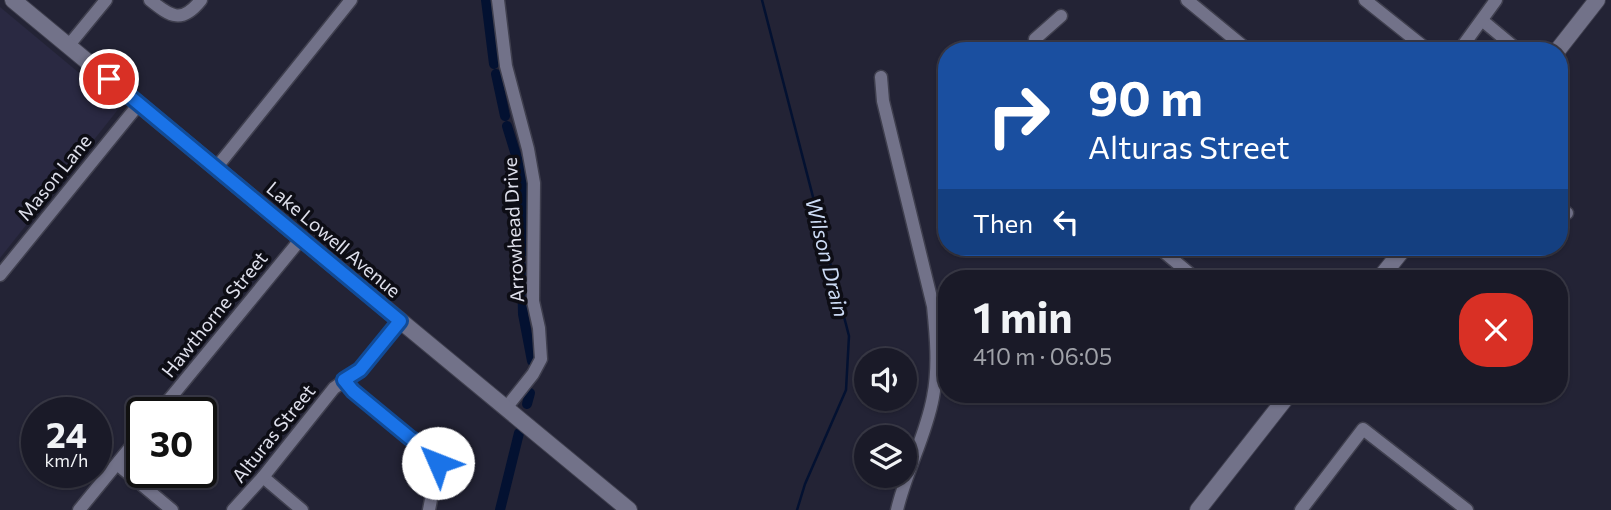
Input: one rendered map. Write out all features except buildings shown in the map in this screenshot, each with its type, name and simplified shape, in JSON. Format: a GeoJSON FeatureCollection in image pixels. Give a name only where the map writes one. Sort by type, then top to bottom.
{"type":"FeatureCollection","features":[{"type":"Feature","properties":{"kind":"main road","name":"Lake Lowell Avenue"},"geometry":{"type":"LineString","coordinates":[[13,0],[629,510]]}},
{"type":"Feature","properties":{"kind":"main road"},"geometry":{"type":"LineString","coordinates":[[1565,42],[1597,0]]}},
{"type":"Feature","properties":{"kind":"main road"},"geometry":{"type":"LineString","coordinates":[[1386,270],[1398,256]]}},
{"type":"Feature","properties":{"kind":"main road"},"geometry":{"type":"LineString","coordinates":[[1198,510],[1282,403]]}},
{"type":"Feature","properties":{"kind":"street"},"geometry":{"type":"LineString","coordinates":[[69,46],[106,0]]}},
{"type":"Feature","properties":{"kind":"street"},"geometry":{"type":"LineString","coordinates":[[150,0],[170,15],[179,16],[187,14],[201,0]]}},
{"type":"Feature","properties":{"kind":"street"},"geometry":{"type":"LineString","coordinates":[[216,168],[351,0]]}},
{"type":"Feature","properties":{"kind":"street","name":"Arrowhead Drive"},"geometry":{"type":"LineString","coordinates":[[498,0],[506,66],[534,183],[533,301],[539,328],[541,359],[533,374],[506,408]]}},
{"type":"Feature","properties":{"kind":"street"},"geometry":{"type":"LineString","coordinates":[[1187,0],[1238,42]]}},
{"type":"Feature","properties":{"kind":"street"},"geometry":{"type":"LineString","coordinates":[[1365,0],[1418,42]]}},
{"type":"Feature","properties":{"kind":"street"},"geometry":{"type":"LineString","coordinates":[[1466,42],[1496,0]]}},
{"type":"Feature","properties":{"kind":"street"},"geometry":{"type":"LineString","coordinates":[[1035,39],[1061,16]]}},
{"type":"Feature","properties":{"kind":"street"},"geometry":{"type":"LineString","coordinates":[[1483,21],[1509,42]]}},
{"type":"Feature","properties":{"kind":"street"},"geometry":{"type":"LineString","coordinates":[[881,77],[883,101],[938,298]]}},
{"type":"Feature","properties":{"kind":"street","name":"Mason Lane"},"geometry":{"type":"LineString","coordinates":[[0,275],[139,104]]}},
{"type":"Feature","properties":{"kind":"street","name":"Hawthorne Street"},"geometry":{"type":"LineString","coordinates":[[171,397],[300,240]]}},
{"type":"Feature","properties":{"kind":"street"},"geometry":{"type":"LineString","coordinates":[[1169,256],[1185,270]]}},
{"type":"Feature","properties":{"kind":"street","name":"Alturas Street"},"geometry":{"type":"LineString","coordinates":[[233,510],[334,388],[360,370],[400,321]]}},
{"type":"Feature","properties":{"kind":"street"},"geometry":{"type":"LineString","coordinates":[[897,510],[933,397],[938,332]]}},
{"type":"Feature","properties":{"kind":"street"},"geometry":{"type":"LineString","coordinates":[[344,380],[353,391],[410,438],[435,452],[438,463],[429,510]]}},
{"type":"Feature","properties":{"kind":"street"},"geometry":{"type":"LineString","coordinates":[[1301,510],[1363,429],[1468,510]]}},
{"type":"Feature","properties":{"kind":"street"},"geometry":{"type":"LineString","coordinates":[[79,510],[126,453]]}},
{"type":"Feature","properties":{"kind":"street"},"geometry":{"type":"LineString","coordinates":[[117,464],[172,510]]}},
{"type":"Feature","properties":{"kind":"street"},"geometry":{"type":"LineString","coordinates":[[263,477],[302,510]]}},
{"type":"Feature","properties":{"kind":"shaded area"},"geometry":{"type":"Polygon","coordinates":[[[0,7],[120,107],[0,258],[0,7]]]}},
{"type":"Feature","properties":{"kind":"waterway"},"geometry":{"type":"LineString","coordinates":[[486,0],[494,64]]}},
{"type":"Feature","properties":{"kind":"waterway","name":"Wilson Drain"},"geometry":{"type":"LineString","coordinates":[[762,0],[849,336],[846,390],[805,484],[797,510]]}},
{"type":"Feature","properties":{"kind":"waterway"},"geometry":{"type":"LineString","coordinates":[[496,74],[505,116]]}},
{"type":"Feature","properties":{"kind":"waterway"},"geometry":{"type":"LineString","coordinates":[[507,126],[524,181],[523,252]]}},
{"type":"Feature","properties":{"kind":"waterway"},"geometry":{"type":"LineString","coordinates":[[522,267],[523,314],[532,361]]}},
{"type":"Feature","properties":{"kind":"waterway"},"geometry":{"type":"LineString","coordinates":[[527,404],[530,393]]}},
{"type":"Feature","properties":{"kind":"waterway"},"geometry":{"type":"LineString","coordinates":[[500,510],[519,433]]}},
{"type":"Feature","properties":{"kind":"route"},"geometry":{"type":"LineString","coordinates":[[109,79],[400,321],[360,370],[344,380],[353,391],[410,438],[435,452],[438,463]]}}]}
